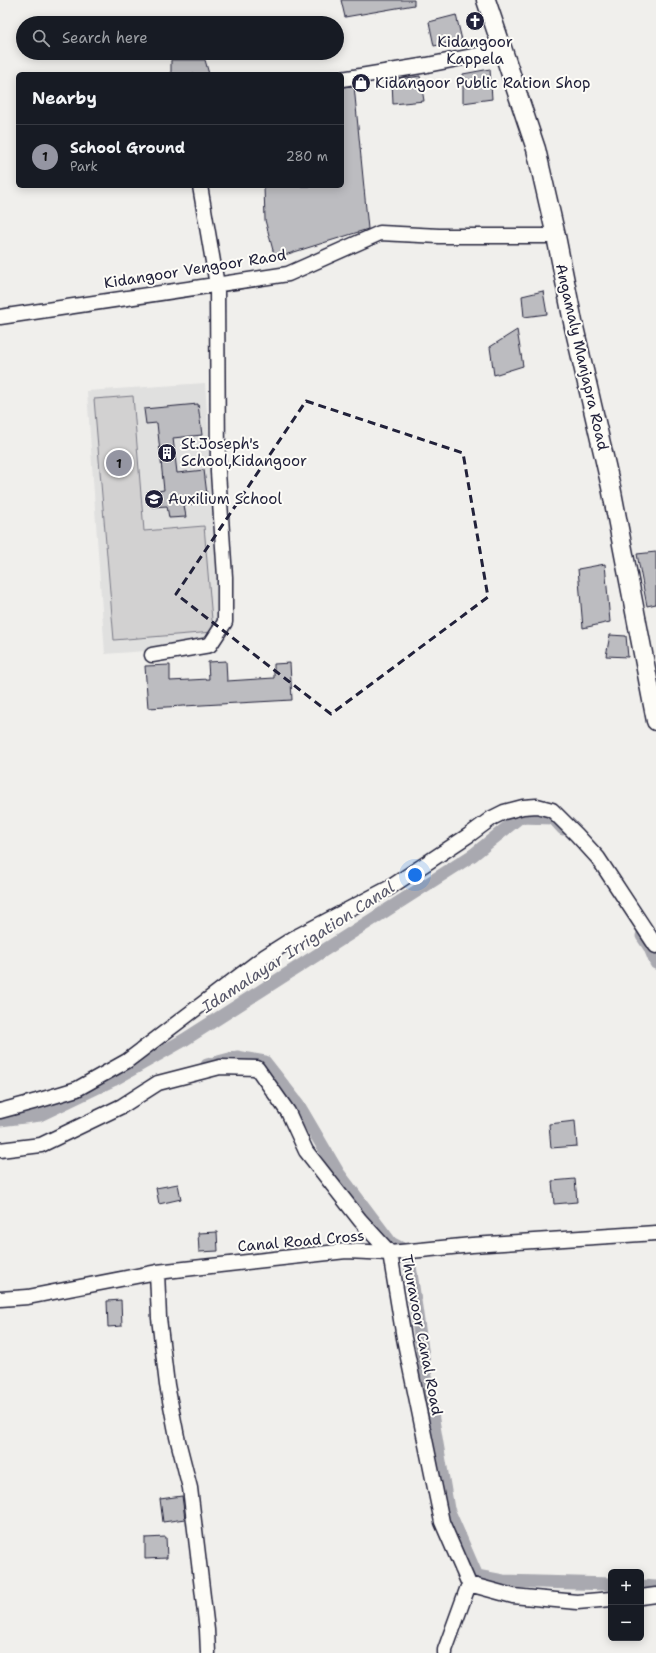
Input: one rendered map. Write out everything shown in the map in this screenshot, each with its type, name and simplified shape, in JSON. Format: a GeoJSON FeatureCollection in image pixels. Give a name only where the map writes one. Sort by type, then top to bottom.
{"type":"FeatureCollection","features":[{"type":"Feature","properties":{"kind":"main road","name":"Angamaly Manjapra Road"},"geometry":{"type":"LineString","coordinates":[[486,0],[536,149],[556,236],[574,327],[611,487],[656,721]]}},
{"type":"Feature","properties":{"kind":"street"},"geometry":{"type":"LineString","coordinates":[[344,79],[427,66],[503,50]]}},
{"type":"Feature","properties":{"kind":"street"},"geometry":{"type":"LineString","coordinates":[[152,655],[210,645],[225,622],[225,577],[218,472],[217,284],[200,188]]}},
{"type":"Feature","properties":{"kind":"street","name":"Kidangoor Vengoor Raod"},"geometry":{"type":"LineString","coordinates":[[0,317],[288,274],[380,233],[439,236],[556,236]]}},
{"type":"Feature","properties":{"kind":"street"},"geometry":{"type":"LineString","coordinates":[[0,1111],[77,1089],[127,1061],[264,957],[294,938],[389,888],[492,818],[504,812],[523,807],[537,806],[552,810],[577,835],[598,858],[656,946]]}},
{"type":"Feature","properties":{"kind":"street","name":"Thuravoor Canal Road"},"geometry":{"type":"LineString","coordinates":[[0,1150],[41,1145],[122,1106],[158,1083],[220,1067],[257,1068],[288,1112],[306,1151],[360,1220],[390,1253],[404,1338],[442,1522],[469,1584]]}},
{"type":"Feature","properties":{"kind":"street","name":"Canal Road Cross"},"geometry":{"type":"LineString","coordinates":[[0,1299],[28,1297],[157,1272],[346,1251],[390,1253],[472,1245],[656,1233]]}},
{"type":"Feature","properties":{"kind":"street"},"geometry":{"type":"LineString","coordinates":[[157,1272],[159,1318],[167,1385],[177,1437],[190,1488],[207,1630],[208,1653]]}},
{"type":"Feature","properties":{"kind":"street"},"geometry":{"type":"LineString","coordinates":[[445,1653],[469,1584],[513,1596],[576,1602],[608,1599]]}},
{"type":"Feature","properties":{"kind":"street"},"geometry":{"type":"LineString","coordinates":[[644,1597],[656,1596]]}},
{"type":"Feature","properties":{"kind":"highlighted area"},"geometry":{"type":"Polygon","coordinates":[[[306,401],[463,453],[488,597],[331,714],[176,594],[306,401]]]}},
{"type":"Feature","properties":{"kind":"shaded area","name":"Auxilium School"},"geometry":{"type":"Polygon","coordinates":[[[205,383],[220,607],[214,632],[200,647],[105,654],[87,391],[205,383]]]}},
{"type":"Feature","properties":{"kind":"shaded area"},"geometry":{"type":"Polygon","coordinates":[[[133,396],[144,531],[204,526],[213,632],[114,640],[94,399],[133,396]]]}},
{"type":"Feature","properties":{"kind":"building"},"geometry":{"type":"Polygon","coordinates":[[[341,0],[414,0],[414,5],[345,17],[341,0]]]}},
{"type":"Feature","properties":{"kind":"building"},"geometry":{"type":"Polygon","coordinates":[[[456,15],[462,40],[434,46],[429,22],[456,15]]]}},
{"type":"Feature","properties":{"kind":"building"},"geometry":{"type":"Polygon","coordinates":[[[171,60],[205,60],[208,72],[171,72],[171,60]]]}},
{"type":"Feature","properties":{"kind":"building"},"geometry":{"type":"Polygon","coordinates":[[[490,69],[492,99],[463,103],[463,74],[490,69]]]}},
{"type":"Feature","properties":{"kind":"building"},"geometry":{"type":"Polygon","coordinates":[[[420,76],[424,101],[393,104],[392,80],[420,76]]]}},
{"type":"Feature","properties":{"kind":"building"},"geometry":{"type":"Polygon","coordinates":[[[354,86],[368,229],[275,258],[265,220],[264,188],[344,188],[344,87],[354,86]]]}},
{"type":"Feature","properties":{"kind":"building"},"geometry":{"type":"Polygon","coordinates":[[[543,291],[547,314],[524,317],[522,296],[543,291]]]}},
{"type":"Feature","properties":{"kind":"building"},"geometry":{"type":"Polygon","coordinates":[[[517,330],[523,366],[494,375],[490,347],[517,330]]]}},
{"type":"Feature","properties":{"kind":"building","name":"St.Joseph's School,Kidangoor"},"geometry":{"type":"Polygon","coordinates":[[[198,404],[202,435],[173,438],[177,473],[204,470],[208,503],[184,505],[186,517],[169,518],[167,506],[152,507],[151,492],[164,490],[157,423],[146,424],[144,409],[198,404]]]}},
{"type":"Feature","properties":{"kind":"building"},"geometry":{"type":"Polygon","coordinates":[[[656,552],[656,604],[647,606],[637,554],[656,552]]]}},
{"type":"Feature","properties":{"kind":"building"},"geometry":{"type":"Polygon","coordinates":[[[605,564],[610,622],[583,628],[578,569],[605,564]]]}},
{"type":"Feature","properties":{"kind":"building"},"geometry":{"type":"Polygon","coordinates":[[[610,635],[626,636],[628,657],[606,656],[610,635]]]}},
{"type":"Feature","properties":{"kind":"building"},"geometry":{"type":"Polygon","coordinates":[[[226,661],[227,681],[274,678],[274,664],[290,663],[292,700],[148,708],[145,666],[170,665],[170,681],[209,679],[208,662],[226,661]]]}},
{"type":"Feature","properties":{"kind":"building"},"geometry":{"type":"Polygon","coordinates":[[[575,1121],[577,1146],[551,1148],[549,1124],[575,1121]]]}},
{"type":"Feature","properties":{"kind":"building"},"geometry":{"type":"Polygon","coordinates":[[[575,1179],[577,1202],[554,1204],[552,1181],[575,1179]]]}},
{"type":"Feature","properties":{"kind":"building"},"geometry":{"type":"Polygon","coordinates":[[[178,1184],[181,1199],[159,1204],[156,1188],[178,1184]]]}},
{"type":"Feature","properties":{"kind":"building"},"geometry":{"type":"Polygon","coordinates":[[[217,1232],[218,1251],[199,1252],[198,1233],[217,1232]]]}},
{"type":"Feature","properties":{"kind":"building"},"geometry":{"type":"Polygon","coordinates":[[[121,1300],[122,1326],[108,1327],[107,1301],[121,1300]]]}},
{"type":"Feature","properties":{"kind":"building"},"geometry":{"type":"Polygon","coordinates":[[[182,1496],[185,1519],[163,1522],[160,1499],[182,1496]]]}},
{"type":"Feature","properties":{"kind":"building"},"geometry":{"type":"Polygon","coordinates":[[[166,1537],[167,1558],[145,1559],[145,1538],[166,1537]]]}},
{"type":"Feature","properties":{"kind":"waterway","name":"Idamalayar Irrigation Canal"},"geometry":{"type":"LineString","coordinates":[[0,1120],[40,1115],[113,1080],[184,1040],[473,855],[520,817],[553,818],[563,829]]}},
{"type":"Feature","properties":{"kind":"waterway","name":"Idamalayar Irrigation Canal"},"geometry":{"type":"LineString","coordinates":[[642,936],[650,948],[656,963]]}},
{"type":"Feature","properties":{"kind":"waterway"},"geometry":{"type":"LineString","coordinates":[[207,1065],[237,1057],[265,1062],[298,1104],[339,1174],[391,1243],[408,1252],[427,1384],[448,1509],[477,1576],[503,1581],[608,1584]]}},
{"type":"Feature","properties":{"kind":"waterway"},"geometry":{"type":"LineString","coordinates":[[644,1586],[656,1587]]}},
{"type":"Feature","properties":{"kind":"place","name":"Kidangoor Kappela"},"geometry":{"type":"Point","coordinates":[475,21]}},
{"type":"Feature","properties":{"kind":"place","name":"Kidangoor Public Ration Shop"},"geometry":{"type":"Point","coordinates":[361,83]}},
{"type":"Feature","properties":{"kind":"place","name":"St.Joseph's School,Kidangoor"},"geometry":{"type":"Point","coordinates":[167,453]}},
{"type":"Feature","properties":{"kind":"place","name":"School Ground"},"geometry":{"type":"Point","coordinates":[119,463]}},
{"type":"Feature","properties":{"kind":"place","name":"Auxilium School"},"geometry":{"type":"Point","coordinates":[154,499]}}]}
